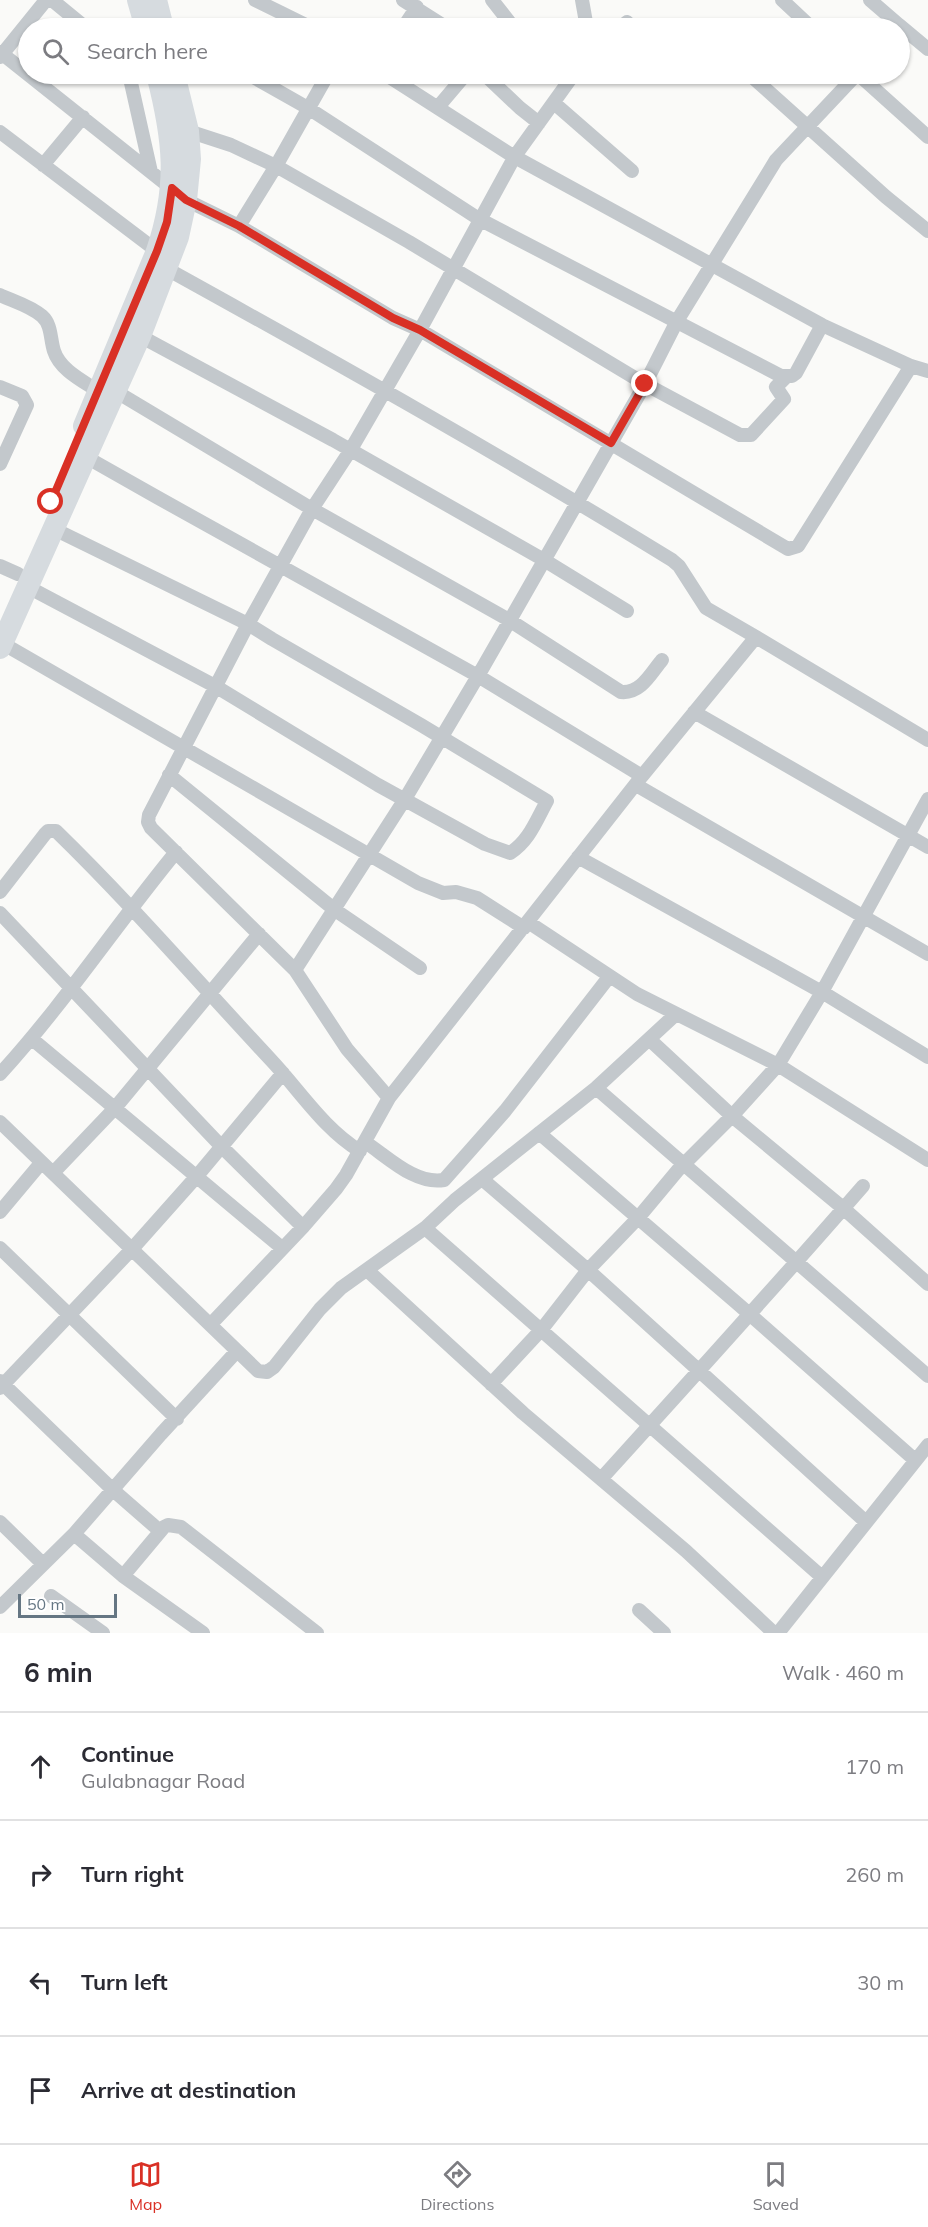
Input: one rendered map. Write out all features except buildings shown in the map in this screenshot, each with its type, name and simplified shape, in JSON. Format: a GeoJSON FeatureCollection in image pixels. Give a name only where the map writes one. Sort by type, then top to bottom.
{"type":"FeatureCollection","features":[{"type":"Feature","properties":{"kind":"main road"},"geometry":{"type":"LineString","coordinates":[[138,0],[143,18]]}},
{"type":"Feature","properties":{"kind":"main road"},"geometry":{"type":"LineString","coordinates":[[156,0],[160,18]]}},
{"type":"Feature","properties":{"kind":"main road"},"geometry":{"type":"LineString","coordinates":[[160,84],[168,117],[179,194]]}},
{"type":"Feature","properties":{"kind":"main road"},"geometry":{"type":"LineString","coordinates":[[1,645],[15,576],[54,528],[86,457],[107,391],[140,336],[162,260],[167,222],[190,159],[188,131],[176,84]]}},
{"type":"Feature","properties":{"kind":"main road"},"geometry":{"type":"LineString","coordinates":[[0,614],[15,576],[107,391],[162,260]]}},
{"type":"Feature","properties":{"kind":"street"},"geometry":{"type":"LineString","coordinates":[[31,18],[46,0]]}},
{"type":"Feature","properties":{"kind":"street"},"geometry":{"type":"LineString","coordinates":[[52,0],[74,18]]}},
{"type":"Feature","properties":{"kind":"street"},"geometry":{"type":"LineString","coordinates":[[255,0],[292,18]]}},
{"type":"Feature","properties":{"kind":"street"},"geometry":{"type":"LineString","coordinates":[[404,0],[432,18]]}},
{"type":"Feature","properties":{"kind":"street"},"geometry":{"type":"LineString","coordinates":[[492,0],[503,18]]}},
{"type":"Feature","properties":{"kind":"street"},"geometry":{"type":"LineString","coordinates":[[582,0],[585,18]]}},
{"type":"Feature","properties":{"kind":"street"},"geometry":{"type":"LineString","coordinates":[[782,0],[801,18]]}},
{"type":"Feature","properties":{"kind":"street"},"geometry":{"type":"LineString","coordinates":[[870,0],[889,18]]}},
{"type":"Feature","properties":{"kind":"street"},"geometry":{"type":"LineString","coordinates":[[410,18],[417,8]]}},
{"type":"Feature","properties":{"kind":"street"},"geometry":{"type":"LineString","coordinates":[[18,34],[1,54],[18,67]]}},
{"type":"Feature","properties":{"kind":"street"},"geometry":{"type":"LineString","coordinates":[[910,36],[928,49]]}},
{"type":"Feature","properties":{"kind":"street"},"geometry":{"type":"LineString","coordinates":[[40,84],[179,194],[239,226],[393,318],[420,330],[784,548],[791,549],[798,546],[911,366]]}},
{"type":"Feature","properties":{"kind":"street"},"geometry":{"type":"LineString","coordinates":[[131,84],[151,172]]}},
{"type":"Feature","properties":{"kind":"street"},"geometry":{"type":"LineString","coordinates":[[266,84],[308,108],[481,219],[781,376],[792,376],[800,368],[822,325]]}},
{"type":"Feature","properties":{"kind":"street"},"geometry":{"type":"LineString","coordinates":[[239,226],[322,84]]}},
{"type":"Feature","properties":{"kind":"street"},"geometry":{"type":"LineString","coordinates":[[401,84],[514,156],[822,325],[911,366],[928,371]]}},
{"type":"Feature","properties":{"kind":"street"},"geometry":{"type":"LineString","coordinates":[[438,107],[458,84]]}},
{"type":"Feature","properties":{"kind":"street"},"geometry":{"type":"LineString","coordinates":[[495,84],[539,123]]}},
{"type":"Feature","properties":{"kind":"street"},"geometry":{"type":"LineString","coordinates":[[389,1098],[347,1049],[295,970],[151,828],[148,819],[279,566],[312,509],[350,452],[455,269],[514,156],[566,84]]}},
{"type":"Feature","properties":{"kind":"street"},"geometry":{"type":"LineString","coordinates":[[760,84],[886,197],[925,223]]}},
{"type":"Feature","properties":{"kind":"street"},"geometry":{"type":"LineString","coordinates":[[295,970],[405,799],[645,384],[677,321],[776,160],[847,84]]}},
{"type":"Feature","properties":{"kind":"street"},"geometry":{"type":"LineString","coordinates":[[868,84],[928,137]]}},
{"type":"Feature","properties":{"kind":"street"},"geometry":{"type":"LineString","coordinates":[[554,103],[632,171]]}},
{"type":"Feature","properties":{"kind":"street"},"geometry":{"type":"LineString","coordinates":[[44,165],[82,117]]}},
{"type":"Feature","properties":{"kind":"street"},"geometry":{"type":"LineString","coordinates":[[188,131],[231,145],[276,166],[455,269],[645,384],[740,435],[747,436],[754,432],[784,399],[776,387],[788,376]]}},
{"type":"Feature","properties":{"kind":"street"},"geometry":{"type":"LineString","coordinates":[[1,136],[44,165],[162,260],[577,502],[672,560],[679,566],[699,599],[711,612],[928,740]]}},
{"type":"Feature","properties":{"kind":"street"},"geometry":{"type":"LineString","coordinates":[[0,295],[44,318],[50,332],[54,352],[68,371],[509,620],[621,692],[630,692],[639,688],[662,660]]}},
{"type":"Feature","properties":{"kind":"street"},"geometry":{"type":"LineString","coordinates":[[140,336],[544,560],[627,610]]}},
{"type":"Feature","properties":{"kind":"street"},"geometry":{"type":"LineString","coordinates":[[0,387],[21,396],[27,405],[0,464]]}},
{"type":"Feature","properties":{"kind":"street"},"geometry":{"type":"LineString","coordinates":[[86,457],[478,676],[639,780],[862,917],[928,954]]}},
{"type":"Feature","properties":{"kind":"street"},"geometry":{"type":"LineString","coordinates":[[15,576],[215,686],[485,844],[510,853],[525,841],[547,801],[248,624],[54,528]]}},
{"type":"Feature","properties":{"kind":"street"},"geometry":{"type":"LineString","coordinates":[[211,1324],[303,1227],[341,1182],[389,1098],[639,780],[756,637]]}},
{"type":"Feature","properties":{"kind":"street"},"geometry":{"type":"LineString","coordinates":[[1,645],[434,891],[456,892],[477,898],[526,925],[609,977],[676,1014],[778,1065],[928,1160]]}},
{"type":"Feature","properties":{"kind":"street"},"geometry":{"type":"LineString","coordinates":[[694,712],[928,847]]}},
{"type":"Feature","properties":{"kind":"street"},"geometry":{"type":"LineString","coordinates":[[169,776],[335,910],[420,969]]}},
{"type":"Feature","properties":{"kind":"street"},"geometry":{"type":"LineString","coordinates":[[491,1384],[542,1329],[588,1270],[778,1065],[822,992],[928,799]]}},
{"type":"Feature","properties":{"kind":"street"},"geometry":{"type":"LineString","coordinates":[[0,892],[45,834],[53,830],[131,907],[283,1073],[328,1127],[343,1140],[363,1146],[418,1178],[430,1180],[444,1180],[505,1111],[609,977]]}},
{"type":"Feature","properties":{"kind":"street"},"geometry":{"type":"LineString","coordinates":[[0,1074],[32,1039],[131,907],[176,852]]}},
{"type":"Feature","properties":{"kind":"street"},"geometry":{"type":"LineString","coordinates":[[578,857],[822,992],[928,1057]]}},
{"type":"Feature","properties":{"kind":"street"},"geometry":{"type":"LineString","coordinates":[[0,913],[72,986],[220,1146],[303,1227]]}},
{"type":"Feature","properties":{"kind":"street"},"geometry":{"type":"LineString","coordinates":[[53,1173],[115,1108],[259,933]]}},
{"type":"Feature","properties":{"kind":"street"},"geometry":{"type":"LineString","coordinates":[[0,1122],[258,1371],[267,1372],[341,1288],[424,1228],[455,1200],[596,1088],[676,1014]]}},
{"type":"Feature","properties":{"kind":"street"},"geometry":{"type":"LineString","coordinates":[[32,1039],[282,1248]]}},
{"type":"Feature","properties":{"kind":"street"},"geometry":{"type":"LineString","coordinates":[[649,1039],[732,1116],[843,1208],[928,1284]]}},
{"type":"Feature","properties":{"kind":"street"},"geometry":{"type":"LineString","coordinates":[[160,1531],[1,1385],[70,1315],[198,1176],[220,1146],[283,1073]]}},
{"type":"Feature","properties":{"kind":"street"},"geometry":{"type":"LineString","coordinates":[[596,1088],[928,1376]]}},
{"type":"Feature","properties":{"kind":"street"},"geometry":{"type":"LineString","coordinates":[[539,1133],[915,1460]]}},
{"type":"Feature","properties":{"kind":"street"},"geometry":{"type":"LineString","coordinates":[[0,1212],[41,1163]]}},
{"type":"Feature","properties":{"kind":"street"},"geometry":{"type":"LineString","coordinates":[[482,1179],[699,1369],[866,1522]]}},
{"type":"Feature","properties":{"kind":"street"},"geometry":{"type":"LineString","coordinates":[[444,1180],[455,1200]]}},
{"type":"Feature","properties":{"kind":"street"},"geometry":{"type":"LineString","coordinates":[[601,1479],[863,1186]]}},
{"type":"Feature","properties":{"kind":"street"},"geometry":{"type":"LineString","coordinates":[[424,1228],[542,1329],[822,1577]]}},
{"type":"Feature","properties":{"kind":"street"},"geometry":{"type":"LineString","coordinates":[[0,1248],[177,1419]]}},
{"type":"Feature","properties":{"kind":"street"},"geometry":{"type":"LineString","coordinates":[[367,1270],[491,1384],[686,1551],[776,1633],[928,1445]]}},
{"type":"Feature","properties":{"kind":"street"},"geometry":{"type":"LineString","coordinates":[[0,1607],[74,1534],[160,1434],[177,1419],[237,1351]]}},
{"type":"Feature","properties":{"kind":"street"},"geometry":{"type":"LineString","coordinates":[[0,1522],[43,1564]]}},
{"type":"Feature","properties":{"kind":"street"},"geometry":{"type":"LineString","coordinates":[[123,1576],[160,1531],[168,1525],[185,1529],[317,1633]]}},
{"type":"Feature","properties":{"kind":"street"},"geometry":{"type":"LineString","coordinates":[[74,1534],[123,1576],[203,1633]]}},
{"type":"Feature","properties":{"kind":"street"},"geometry":{"type":"LineString","coordinates":[[51,1596],[103,1633]]}},
{"type":"Feature","properties":{"kind":"street"},"geometry":{"type":"LineString","coordinates":[[639,1610],[664,1633]]}},
{"type":"Feature","properties":{"kind":"route"},"geometry":{"type":"LineString","coordinates":[[51,502],[157,251],[167,222],[172,188],[186,200],[239,226],[393,318],[420,330],[611,443],[645,384]]}}]}
